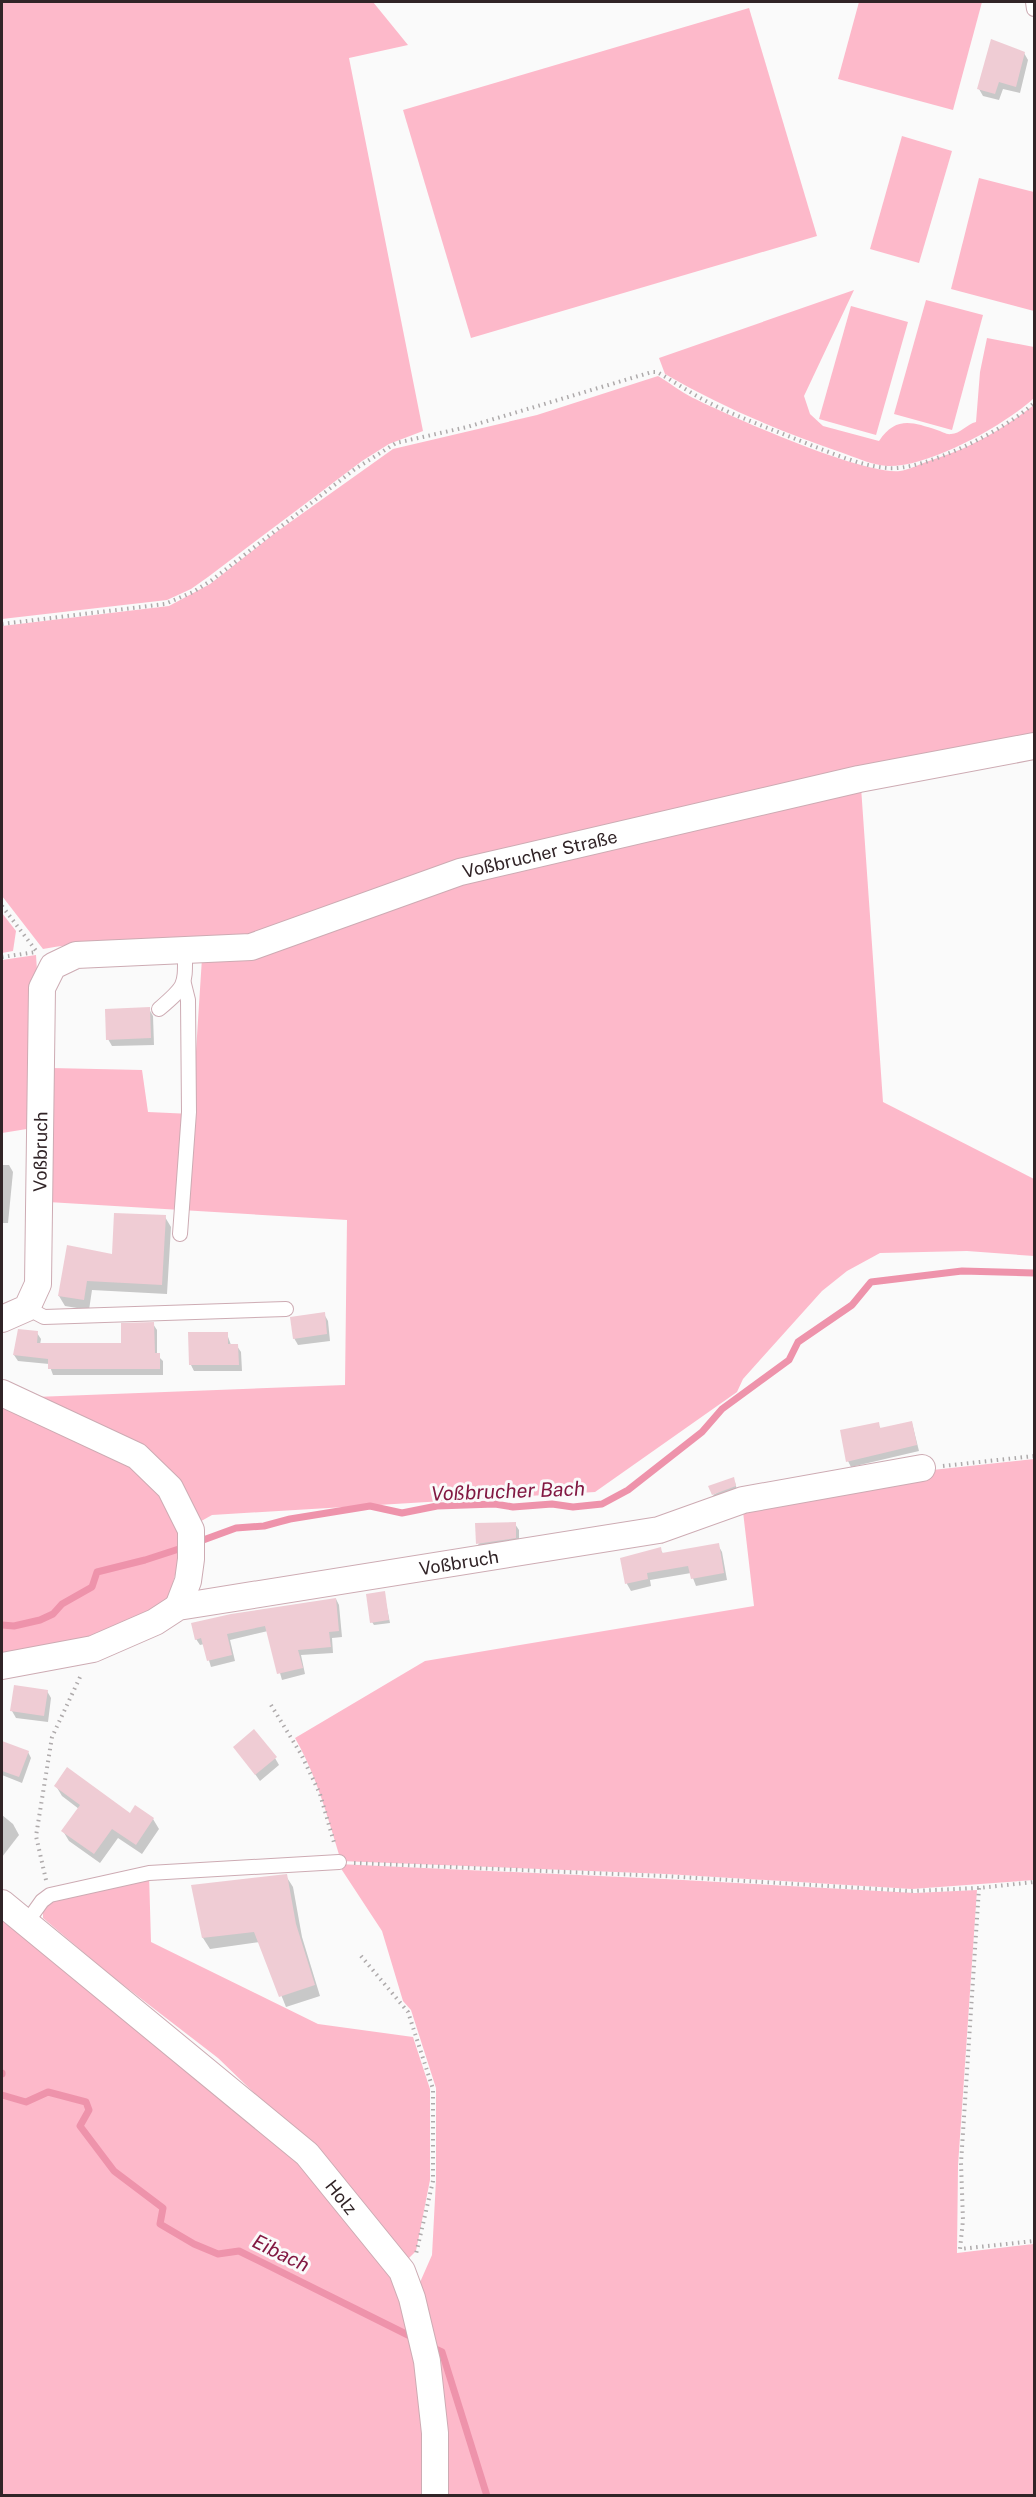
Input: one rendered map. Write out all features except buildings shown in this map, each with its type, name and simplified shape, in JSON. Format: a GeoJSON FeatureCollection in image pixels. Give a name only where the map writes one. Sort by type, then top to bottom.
{"type":"FeatureCollection","features":[{"type":"Feature","properties":{"kind":"street","name":"Voßbrucher Straße"},"geometry":{"type":"LineString","coordinates":[[45,959],[76,955],[251,947],[460,872],[848,782],[1035,746]]}},
{"type":"Feature","properties":{"kind":"street","name":"Voßbruch"},"geometry":{"type":"LineString","coordinates":[[27,1308],[38,1284],[42,987],[45,959]]}},
{"type":"Feature","properties":{"kind":"street"},"geometry":{"type":"LineString","coordinates":[[2,1320],[27,1308]]}},
{"type":"Feature","properties":{"kind":"street"},"geometry":{"type":"LineString","coordinates":[[2,1393],[137,1456],[170,1488],[190,1530],[191,1559],[188,1581],[178,1607]]}},
{"type":"Feature","properties":{"kind":"street","name":"Voßbruch"},"geometry":{"type":"LineString","coordinates":[[2,1666],[93,1649],[155,1622],[178,1607],[659,1530],[743,1500],[922,1468]]}},
{"type":"Feature","properties":{"kind":"street"},"geometry":{"type":"LineString","coordinates":[[2,1903],[27,1922]]}},
{"type":"Feature","properties":{"kind":"street","name":"Holz"},"geometry":{"type":"LineString","coordinates":[[27,1922],[307,2154],[402,2271],[427,2361],[435,2433],[435,2496]]}},
{"type":"Feature","properties":{"kind":"lane"},"geometry":{"type":"LineString","coordinates":[[1033,2],[1035,9]]}},
{"type":"Feature","properties":{"kind":"lane"},"geometry":{"type":"LineString","coordinates":[[180,1234],[189,1112],[188,1000],[184,984],[185,950]]}},
{"type":"Feature","properties":{"kind":"lane"},"geometry":{"type":"LineString","coordinates":[[159,1009],[181,991],[184,984]]}},
{"type":"Feature","properties":{"kind":"lane"},"geometry":{"type":"LineString","coordinates":[[27,1308],[44,1317],[286,1309]]}},
{"type":"Feature","properties":{"kind":"lane"},"geometry":{"type":"LineString","coordinates":[[27,1922],[42,1901],[50,1895],[149,1873],[339,1862]]}},
{"type":"Feature","properties":{"kind":"path"},"geometry":{"type":"LineString","coordinates":[[2,624],[165,604],[193,592],[212,580],[355,469],[396,443],[467,428],[652,372],[657,372],[720,408],[788,436],[842,457],[889,469],[904,467],[949,453],[1007,423],[1035,403]]}},
{"type":"Feature","properties":{"kind":"path"},"geometry":{"type":"LineString","coordinates":[[2,906],[45,959]]}},
{"type":"Feature","properties":{"kind":"path"},"geometry":{"type":"LineString","coordinates":[[2,957],[45,959]]}},
{"type":"Feature","properties":{"kind":"path"},"geometry":{"type":"LineString","coordinates":[[922,1468],[1035,1456]]}},
{"type":"Feature","properties":{"kind":"path"},"geometry":{"type":"LineString","coordinates":[[50,1895],[36,1836],[52,1737],[93,1649]]}},
{"type":"Feature","properties":{"kind":"path"},"geometry":{"type":"LineString","coordinates":[[271,1706],[301,1754],[320,1794],[339,1862],[663,1876],[911,1891],[979,1888],[1035,1882]]}},
{"type":"Feature","properties":{"kind":"path"},"geometry":{"type":"LineString","coordinates":[[979,1888],[961,2163],[963,2220],[960,2250],[1035,2241]]}},
{"type":"Feature","properties":{"kind":"path"},"geometry":{"type":"LineString","coordinates":[[361,1956],[408,2012],[433,2089],[433,2181],[417,2253],[402,2271]]}},
{"type":"Feature","properties":{"kind":"shaded area"},"geometry":{"type":"Polygon","coordinates":[[[2,2],[373,2],[408,45],[349,58],[423,431],[389,444],[362,461],[208,577],[191,589],[167,600],[2,619],[2,2]]]}},
{"type":"Feature","properties":{"kind":"shaded area"},"geometry":{"type":"Polygon","coordinates":[[[859,2],[982,2],[953,110],[838,79],[859,2]]]}},
{"type":"Feature","properties":{"kind":"shaded area"},"geometry":{"type":"Polygon","coordinates":[[[749,8],[817,236],[471,338],[403,110],[749,8]]]}},
{"type":"Feature","properties":{"kind":"shaded area"},"geometry":{"type":"Polygon","coordinates":[[[902,136],[952,151],[919,263],[870,249],[902,136]]]}},
{"type":"Feature","properties":{"kind":"shaded area"},"geometry":{"type":"Polygon","coordinates":[[[979,178],[1034,192],[1034,311],[951,289],[979,178]]]}},
{"type":"Feature","properties":{"kind":"shaded area"},"geometry":{"type":"Polygon","coordinates":[[[854,290],[804,396],[810,414],[823,426],[879,441],[892,428],[905,423],[954,434],[976,422],[980,372],[987,338],[1034,347],[1034,398],[1005,420],[965,443],[923,460],[904,465],[887,466],[863,461],[772,427],[707,397],[665,374],[659,358],[854,290]]]}},
{"type":"Feature","properties":{"kind":"shaded area"},"geometry":{"type":"Polygon","coordinates":[[[926,300],[983,315],[952,430],[894,414],[926,300]]]}},
{"type":"Feature","properties":{"kind":"shaded area"},"geometry":{"type":"Polygon","coordinates":[[[851,306],[908,322],[876,435],[819,419],[851,306]]]}},
{"type":"Feature","properties":{"kind":"shaded area"},"geometry":{"type":"Polygon","coordinates":[[[658,376],[693,398],[766,431],[828,455],[882,470],[900,471],[956,451],[996,431],[1034,405],[1034,736],[268,931],[212,939],[99,943],[43,949],[2,896],[2,626],[169,606],[210,584],[275,533],[393,449],[537,415],[658,376]]]}},
{"type":"Feature","properties":{"kind":"shaded area"},"geometry":{"type":"Polygon","coordinates":[[[861,787],[883,1102],[1034,1179],[1034,1256],[967,1251],[880,1253],[847,1271],[822,1291],[743,1379],[737,1392],[595,1492],[212,1515],[196,1524],[185,1496],[35,1397],[345,1385],[347,1220],[48,1202],[51,1068],[142,1070],[148,1112],[192,1114],[202,958],[473,876],[861,787]]]}},
{"type":"Feature","properties":{"kind":"shaded area"},"geometry":{"type":"Polygon","coordinates":[[[2,913],[16,931],[13,951],[2,953],[2,913]]]}},
{"type":"Feature","properties":{"kind":"shaded area"},"geometry":{"type":"Polygon","coordinates":[[[36,955],[38,986],[33,1128],[2,1133],[2,960],[36,955]]]}},
{"type":"Feature","properties":{"kind":"shaded area"},"geometry":{"type":"Polygon","coordinates":[[[2,1396],[134,1458],[166,1488],[184,1542],[169,1597],[152,1615],[90,1639],[2,1661],[2,1396]]]}},
{"type":"Feature","properties":{"kind":"shaded area"},"geometry":{"type":"Polygon","coordinates":[[[1034,1459],[1034,1880],[912,1889],[666,1874],[341,1861],[316,1783],[295,1738],[425,1661],[754,1606],[742,1503],[923,1471],[1034,1459]]]}},
{"type":"Feature","properties":{"kind":"shaded area"},"geometry":{"type":"Polygon","coordinates":[[[338,1864],[915,1893],[977,1890],[958,2166],[957,2253],[1034,2244],[1034,2495],[444,2495],[414,2296],[432,2255],[436,2180],[436,2088],[411,2010],[403,2001],[382,1931],[338,1864]]]}},
{"type":"Feature","properties":{"kind":"shaded area"},"geometry":{"type":"Polygon","coordinates":[[[149,1874],[151,1942],[318,2024],[413,2037],[430,2089],[430,2180],[416,2251],[405,2262],[314,2151],[218,2058],[109,1974],[43,1918],[43,1905],[50,1898],[149,1874]]]}},
{"type":"Feature","properties":{"kind":"shaded area"},"geometry":{"type":"Polygon","coordinates":[[[2,1910],[304,2156],[399,2273],[424,2378],[426,2495],[2,2495],[2,1910]]]}},
{"type":"Feature","properties":{"kind":"waterway","name":"Voßbrucher Bach"},"geometry":{"type":"LineString","coordinates":[[195,1543],[236,1528],[264,1526],[290,1519],[370,1506],[402,1513],[437,1506],[495,1504],[513,1507],[552,1504],[573,1507],[602,1504],[628,1490],[702,1432],[722,1409],[789,1360],[798,1342],[852,1305],[871,1282],[962,1271],[1034,1273]]}},
{"type":"Feature","properties":{"kind":"waterway","name":"Voßbrucher Bach"},"geometry":{"type":"LineString","coordinates":[[2,1625],[14,1626],[40,1620],[53,1614],[62,1604],[92,1587],[97,1572],[185,1547]]}},
{"type":"Feature","properties":{"kind":"waterway","name":"Eibach"},"geometry":{"type":"LineString","coordinates":[[2,2095],[26,2102],[48,2092],[86,2102],[89,2110],[80,2126],[114,2171],[163,2208],[160,2224],[194,2244],[218,2254],[239,2251],[414,2338]]}},
{"type":"Feature","properties":{"kind":"waterway","name":"Eibach"},"geometry":{"type":"LineString","coordinates":[[429,2346],[442,2352],[487,2496]]}}]}
